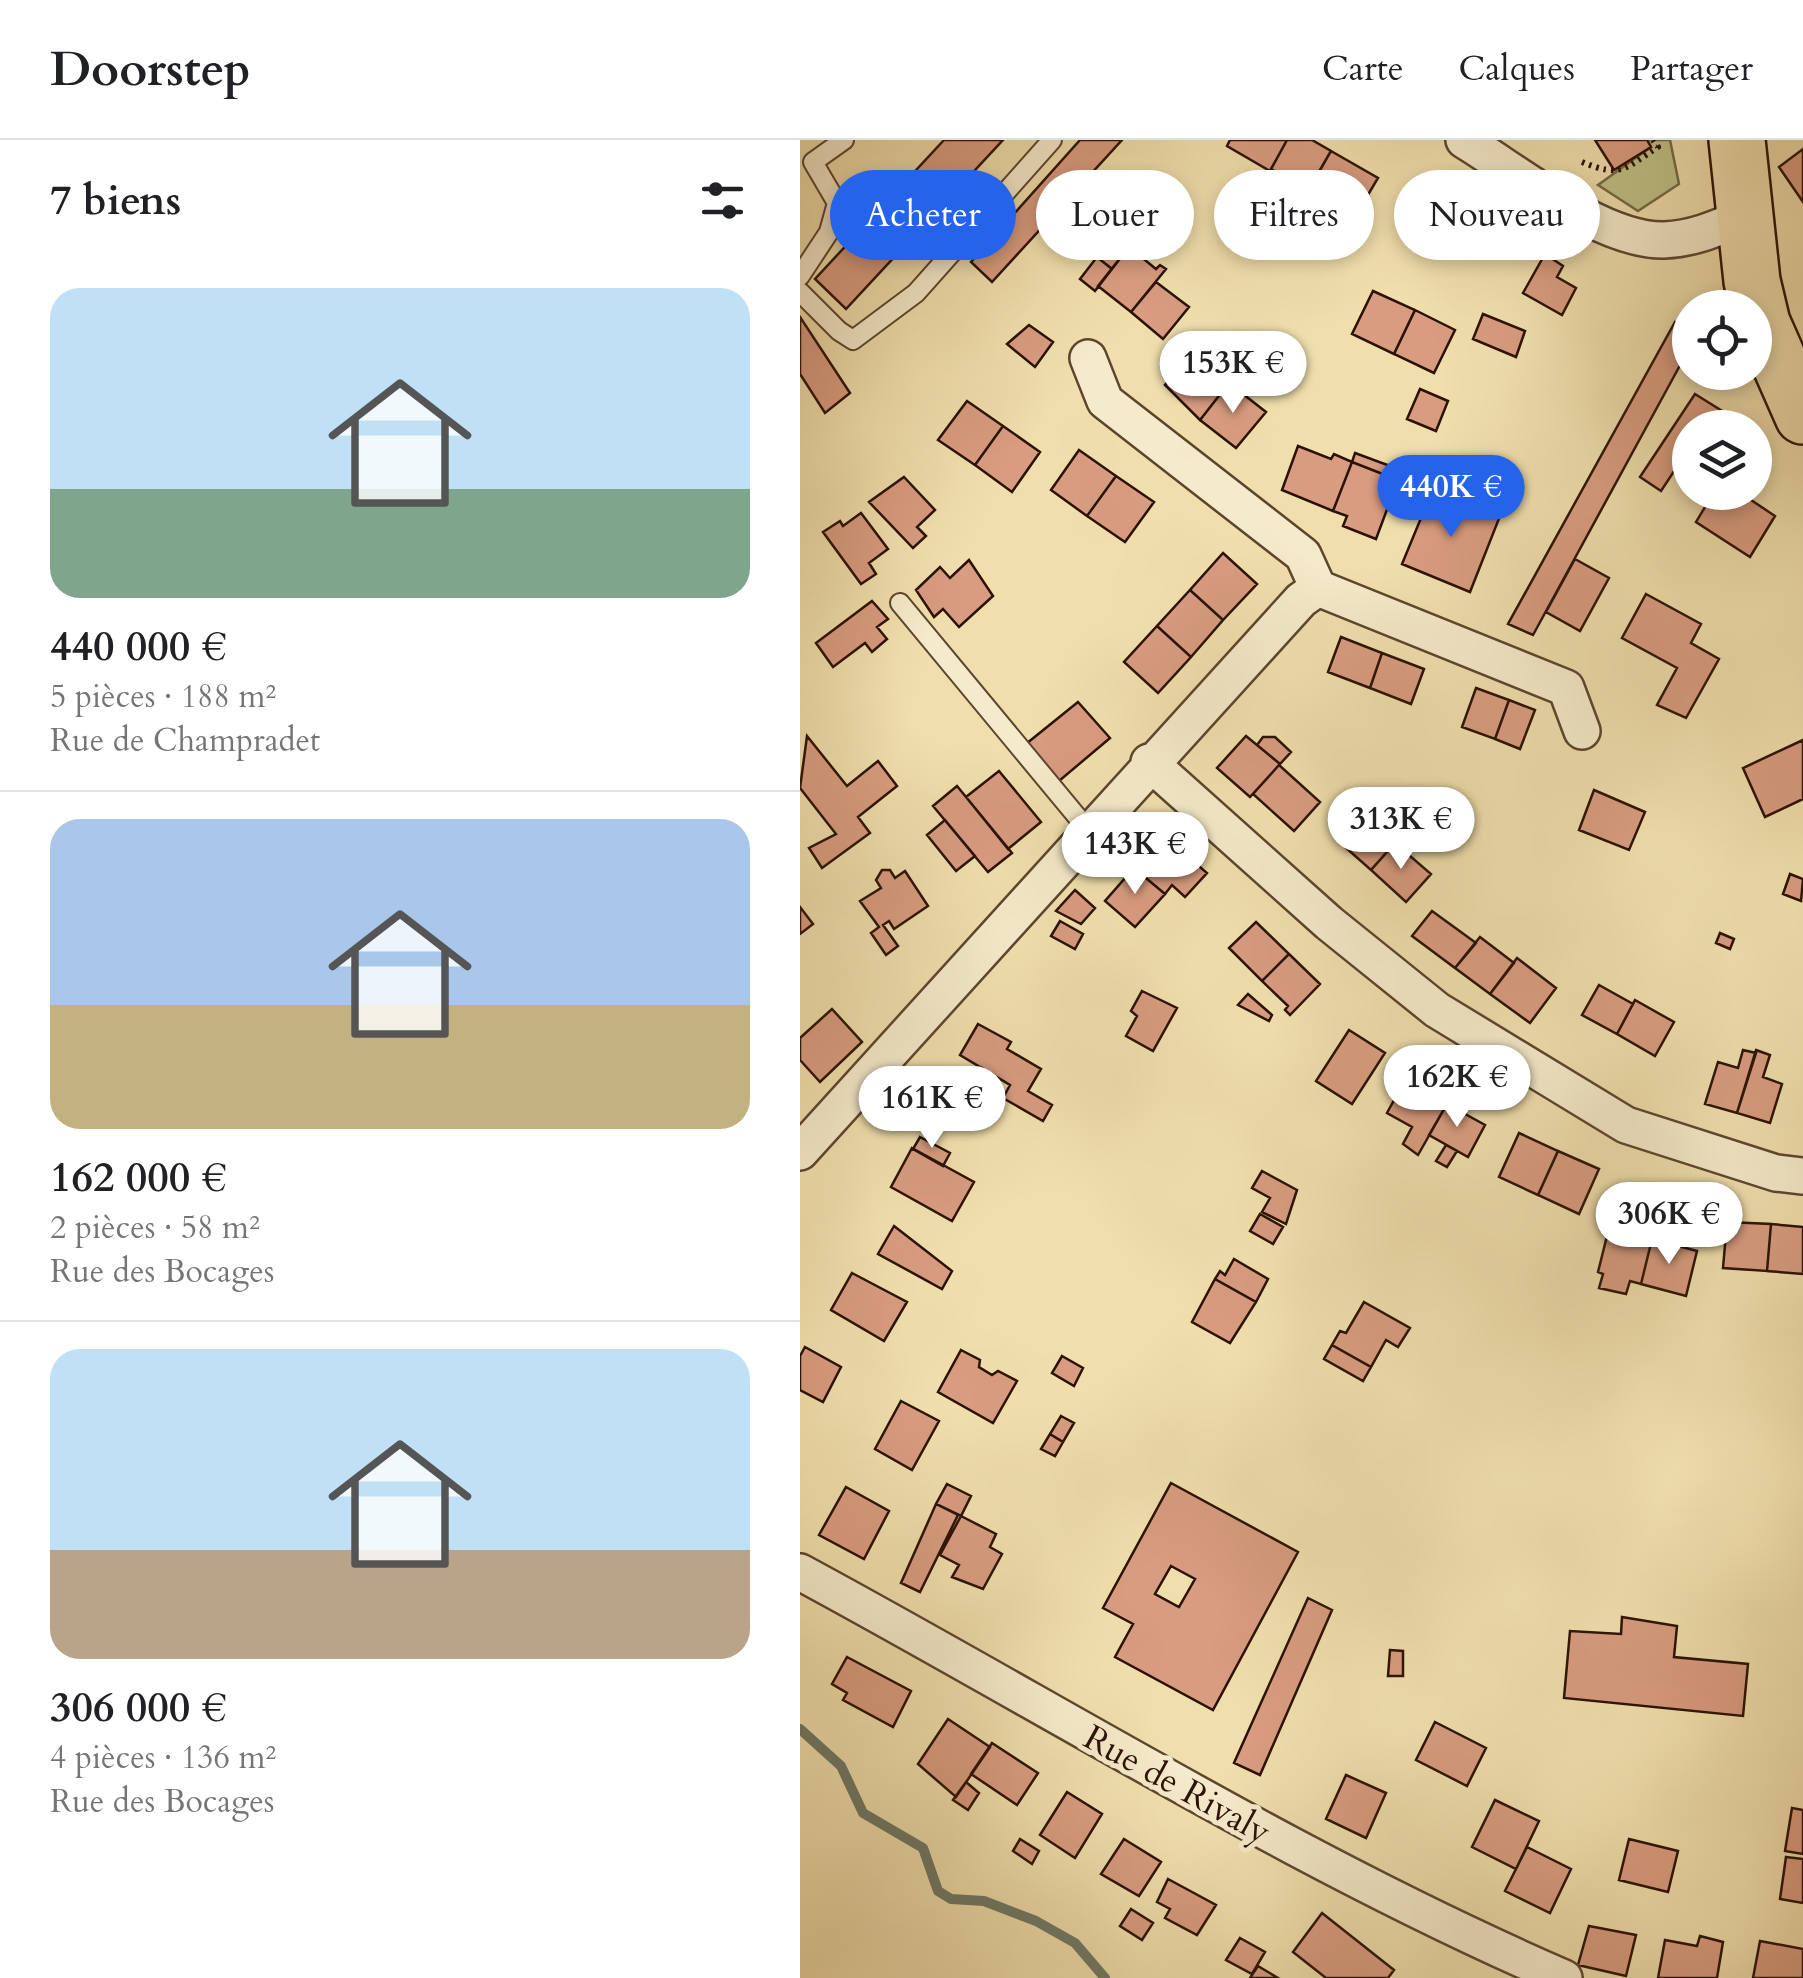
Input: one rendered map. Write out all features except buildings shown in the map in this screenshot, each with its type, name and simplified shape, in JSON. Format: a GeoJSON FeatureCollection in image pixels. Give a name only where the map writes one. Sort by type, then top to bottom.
{"type":"FeatureCollection","features":[{"type":"Feature","properties":{"kind":"main road"},"geometry":{"type":"LineString","coordinates":[[1710,140],[1737,220],[1775,360],[1803,416]]}},
{"type":"Feature","properties":{"kind":"main road"},"geometry":{"type":"LineString","coordinates":[[1737,140],[1737,220]]}},
{"type":"Feature","properties":{"kind":"street"},"geometry":{"type":"LineString","coordinates":[[1464,140],[1599,223],[1628,235],[1683,238],[1737,220]]}},
{"type":"Feature","properties":{"kind":"street"},"geometry":{"type":"LineString","coordinates":[[1088,358],[1105,401],[1303,555],[1318,588],[1566,688],[1582,731]]}},
{"type":"Feature","properties":{"kind":"street"},"geometry":{"type":"LineString","coordinates":[[800,1152],[1149,762],[1300,600],[1318,588]]}},
{"type":"Feature","properties":{"kind":"street"},"geometry":{"type":"LineString","coordinates":[[1149,762],[1329,923],[1437,1010],[1626,1126],[1776,1173],[1803,1176]]}},
{"type":"Feature","properties":{"kind":"street","name":"Rue de Rivaly"},"geometry":{"type":"LineString","coordinates":[[800,1572],[1279,1841],[1439,1924],[1564,1978]]}},
{"type":"Feature","properties":{"kind":"lane"},"geometry":{"type":"LineString","coordinates":[[800,276],[829,232],[838,204],[813,162],[844,140]]}},
{"type":"Feature","properties":{"kind":"lane"},"geometry":{"type":"LineString","coordinates":[[800,292],[839,332],[853,340],[916,293],[1052,140]]}},
{"type":"Feature","properties":{"kind":"lane"},"geometry":{"type":"LineString","coordinates":[[900,603],[1088,831]]}},
{"type":"Feature","properties":{"kind":"path"},"geometry":{"type":"LineString","coordinates":[[1582,162],[1618,172],[1658,147],[1653,140]]}},
{"type":"Feature","properties":{"kind":"green space"},"geometry":{"type":"Polygon","coordinates":[[[1647,140],[1670,140],[1679,184],[1638,211],[1600,184],[1651,147],[1647,140]]]}},
{"type":"Feature","properties":{"kind":"waterway"},"geometry":{"type":"LineString","coordinates":[[800,1729],[841,1766],[863,1813],[923,1848],[938,1891],[951,1899],[984,1901],[1036,1921],[1075,1943],[1105,1978]]}}]}
